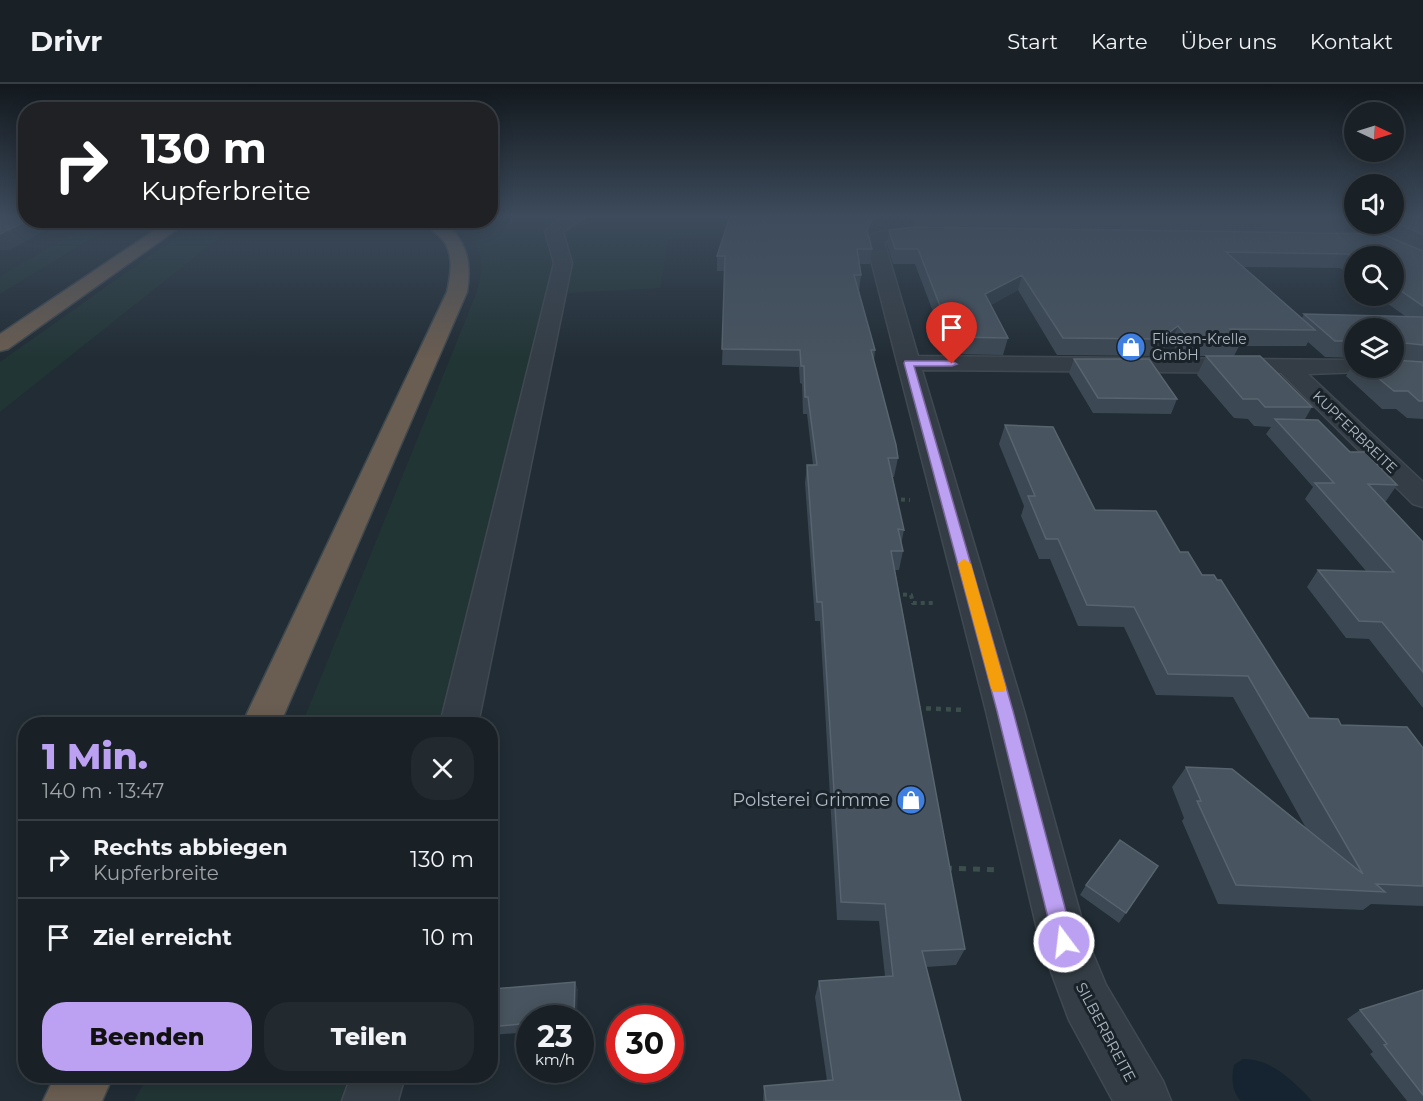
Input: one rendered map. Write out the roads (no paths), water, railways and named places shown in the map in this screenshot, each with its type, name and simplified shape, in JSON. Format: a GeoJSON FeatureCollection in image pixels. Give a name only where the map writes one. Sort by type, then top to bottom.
{"type":"FeatureCollection","features":[{"type":"Feature","properties":{"kind":"highway"},"geometry":{"type":"LineString","coordinates":[[0,344],[118,263]]}},
{"type":"Feature","properties":{"kind":"highway"},"geometry":{"type":"LineString","coordinates":[[264,717],[457,292],[462,263]]}},
{"type":"Feature","properties":{"kind":"highway"},"geometry":{"type":"LineString","coordinates":[[71,1101],[82,1083]]}},
{"type":"Feature","properties":{"kind":"street"},"geometry":{"type":"LineString","coordinates":[[461,717],[563,263]]}},
{"type":"Feature","properties":{"kind":"street","name":"SILBERBREITE"},"geometry":{"type":"LineString","coordinates":[[881,263],[1005,711],[1064,942],[1087,1002],[1143,1101]]}},
{"type":"Feature","properties":{"kind":"street","name":"KUPFERBREITE"},"geometry":{"type":"LineString","coordinates":[[909,363],[1344,367]]}},
{"type":"Feature","properties":{"kind":"street","name":"KUPFERBREITE"},"geometry":{"type":"LineString","coordinates":[[1287,366],[1423,498]]}},
{"type":"Feature","properties":{"kind":"street"},"geometry":{"type":"LineString","coordinates":[[370,1101],[376,1083]]}},
{"type":"Feature","properties":{"kind":"water"},"geometry":{"type":"Polygon","coordinates":[[[1243,1059],[1254,1060],[1273,1067],[1312,1101],[1241,1101],[1234,1089],[1233,1075],[1234,1065],[1243,1059]]]}},
{"type":"Feature","properties":{"kind":"place","name":"Fliesen-Krelle GmbH"},"geometry":{"type":"Point","coordinates":[1131,347]}},
{"type":"Feature","properties":{"kind":"place","name":"Polsterei Grimme"},"geometry":{"type":"Point","coordinates":[911,800]}}]}
